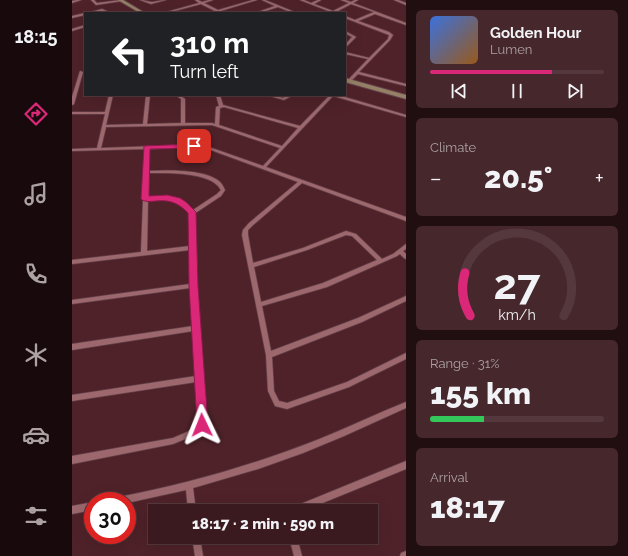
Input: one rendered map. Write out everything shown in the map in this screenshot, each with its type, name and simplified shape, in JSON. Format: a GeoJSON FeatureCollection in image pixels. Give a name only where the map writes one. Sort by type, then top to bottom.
{"type":"FeatureCollection","features":[{"type":"Feature","properties":{"kind":"street"},"geometry":{"type":"LineString","coordinates":[[72,2],[80,0]]}},
{"type":"Feature","properties":{"kind":"street"},"geometry":{"type":"LineString","coordinates":[[92,0],[96,4],[121,0],[141,12]]}},
{"type":"Feature","properties":{"kind":"street"},"geometry":{"type":"LineString","coordinates":[[141,0],[149,3],[165,0]]}},
{"type":"Feature","properties":{"kind":"street"},"geometry":{"type":"LineString","coordinates":[[196,0],[217,11]]}},
{"type":"Feature","properties":{"kind":"street"},"geometry":{"type":"LineString","coordinates":[[168,12],[212,0]]}},
{"type":"Feature","properties":{"kind":"street"},"geometry":{"type":"LineString","coordinates":[[214,12],[256,0]]}},
{"type":"Feature","properties":{"kind":"street"},"geometry":{"type":"LineString","coordinates":[[263,0],[293,12]]}},
{"type":"Feature","properties":{"kind":"street"},"geometry":{"type":"LineString","coordinates":[[301,0],[332,12]]}},
{"type":"Feature","properties":{"kind":"street"},"geometry":{"type":"LineString","coordinates":[[312,4],[320,0]]}},
{"type":"Feature","properties":{"kind":"street"},"geometry":{"type":"LineString","coordinates":[[342,0],[406,24]]}},
{"type":"Feature","properties":{"kind":"street"},"geometry":{"type":"LineString","coordinates":[[336,12],[357,0]]}},
{"type":"Feature","properties":{"kind":"street"},"geometry":{"type":"LineString","coordinates":[[394,0],[406,4]]}},
{"type":"Feature","properties":{"kind":"street"},"geometry":{"type":"LineString","coordinates":[[259,12],[278,6]]}},
{"type":"Feature","properties":{"kind":"street"},"geometry":{"type":"LineString","coordinates":[[93,12],[104,10],[108,12]]}},
{"type":"Feature","properties":{"kind":"street"},"geometry":{"type":"LineString","coordinates":[[72,17],[84,14]]}},
{"type":"Feature","properties":{"kind":"street"},"geometry":{"type":"LineString","coordinates":[[355,20],[372,14],[378,14]]}},
{"type":"Feature","properties":{"kind":"street"},"geometry":{"type":"LineString","coordinates":[[346,17],[391,35],[358,72],[347,81]]}},
{"type":"Feature","properties":{"kind":"street"},"geometry":{"type":"LineString","coordinates":[[72,30],[84,26]]}},
{"type":"Feature","properties":{"kind":"street"},"geometry":{"type":"LineString","coordinates":[[346,33],[354,37],[346,46]]}},
{"type":"Feature","properties":{"kind":"street"},"geometry":{"type":"LineString","coordinates":[[346,54],[370,59]]}},
{"type":"Feature","properties":{"kind":"street"},"geometry":{"type":"LineString","coordinates":[[72,101],[80,72]]}},
{"type":"Feature","properties":{"kind":"street"},"geometry":{"type":"LineString","coordinates":[[358,72],[406,85]]}},
{"type":"Feature","properties":{"kind":"street"},"geometry":{"type":"LineString","coordinates":[[347,81],[406,98]]}},
{"type":"Feature","properties":{"kind":"street"},"geometry":{"type":"LineString","coordinates":[[99,149],[111,96]]}},
{"type":"Feature","properties":{"kind":"street"},"geometry":{"type":"LineString","coordinates":[[145,124],[148,96]]}},
{"type":"Feature","properties":{"kind":"street"},"geometry":{"type":"LineString","coordinates":[[178,96],[183,99],[183,123]]}},
{"type":"Feature","properties":{"kind":"street"},"geometry":{"type":"LineString","coordinates":[[218,96],[221,106]]}},
{"type":"Feature","properties":{"kind":"street"},"geometry":{"type":"LineString","coordinates":[[272,96],[283,99],[291,96]]}},
{"type":"Feature","properties":{"kind":"street"},"geometry":{"type":"LineString","coordinates":[[263,168],[332,96]]}},
{"type":"Feature","properties":{"kind":"street"},"geometry":{"type":"LineString","coordinates":[[336,96],[406,116]]}},
{"type":"Feature","properties":{"kind":"street"},"geometry":{"type":"LineString","coordinates":[[217,125],[218,107],[221,106]]}},
{"type":"Feature","properties":{"kind":"street"},"geometry":{"type":"LineString","coordinates":[[221,106],[228,106],[301,128]]}},
{"type":"Feature","properties":{"kind":"street"},"geometry":{"type":"LineString","coordinates":[[72,113],[107,113]]}},
{"type":"Feature","properties":{"kind":"street"},"geometry":{"type":"LineString","coordinates":[[104,126],[183,123],[217,125],[282,147]]}},
{"type":"Feature","properties":{"kind":"street"},"geometry":{"type":"LineString","coordinates":[[72,150],[185,146],[209,148],[406,219]]}},
{"type":"Feature","properties":{"kind":"street"},"geometry":{"type":"LineString","coordinates":[[144,253],[147,147]]}},
{"type":"Feature","properties":{"kind":"street"},"geometry":{"type":"LineString","coordinates":[[146,172],[178,171],[213,180],[221,185],[223,192],[192,212]]}},
{"type":"Feature","properties":{"kind":"street"},"geometry":{"type":"LineString","coordinates":[[301,182],[248,228],[245,235],[268,355],[272,395],[277,404],[287,406],[349,384],[406,356]]}},
{"type":"Feature","properties":{"kind":"street"},"geometry":{"type":"LineString","coordinates":[[72,460],[173,441],[188,436],[197,431],[202,425],[193,286],[192,212],[184,204],[177,200],[167,198],[145,199]]}},
{"type":"Feature","properties":{"kind":"street"},"geometry":{"type":"LineString","coordinates":[[251,266],[305,249],[346,233],[354,235],[381,261]]}},
{"type":"Feature","properties":{"kind":"street"},"geometry":{"type":"LineString","coordinates":[[259,305],[325,285],[381,261],[400,251],[406,246]]}},
{"type":"Feature","properties":{"kind":"street"},"geometry":{"type":"LineString","coordinates":[[72,262],[192,248]]}},
{"type":"Feature","properties":{"kind":"street"},"geometry":{"type":"LineString","coordinates":[[400,251],[406,257]]}},
{"type":"Feature","properties":{"kind":"street"},"geometry":{"type":"LineString","coordinates":[[72,302],[193,286]]}},
{"type":"Feature","properties":{"kind":"street"},"geometry":{"type":"LineString","coordinates":[[268,355],[360,320],[406,298]]}},
{"type":"Feature","properties":{"kind":"street"},"geometry":{"type":"LineString","coordinates":[[72,347],[196,328]]}},
{"type":"Feature","properties":{"kind":"street"},"geometry":{"type":"LineString","coordinates":[[72,398],[200,378]]}},
{"type":"Feature","properties":{"kind":"street"},"geometry":{"type":"LineString","coordinates":[[136,497],[189,486],[267,462],[305,448],[406,405]]}},
{"type":"Feature","properties":{"kind":"street"},"geometry":{"type":"LineString","coordinates":[[311,504],[406,465]]}},
{"type":"Feature","properties":{"kind":"street"},"geometry":{"type":"LineString","coordinates":[[189,486],[191,504]]}},
{"type":"Feature","properties":{"kind":"street"},"geometry":{"type":"LineString","coordinates":[[72,510],[84,508]]}},
{"type":"Feature","properties":{"kind":"street"},"geometry":{"type":"LineString","coordinates":[[197,544],[199,556]]}},
{"type":"Feature","properties":{"kind":"street"},"geometry":{"type":"LineString","coordinates":[[295,544],[298,556]]}},
{"type":"Feature","properties":{"kind":"route"},"geometry":{"type":"LineString","coordinates":[[194,146],[147,147],[145,199],[167,198],[177,200],[184,204],[192,212],[193,286],[202,425]]}}]}
